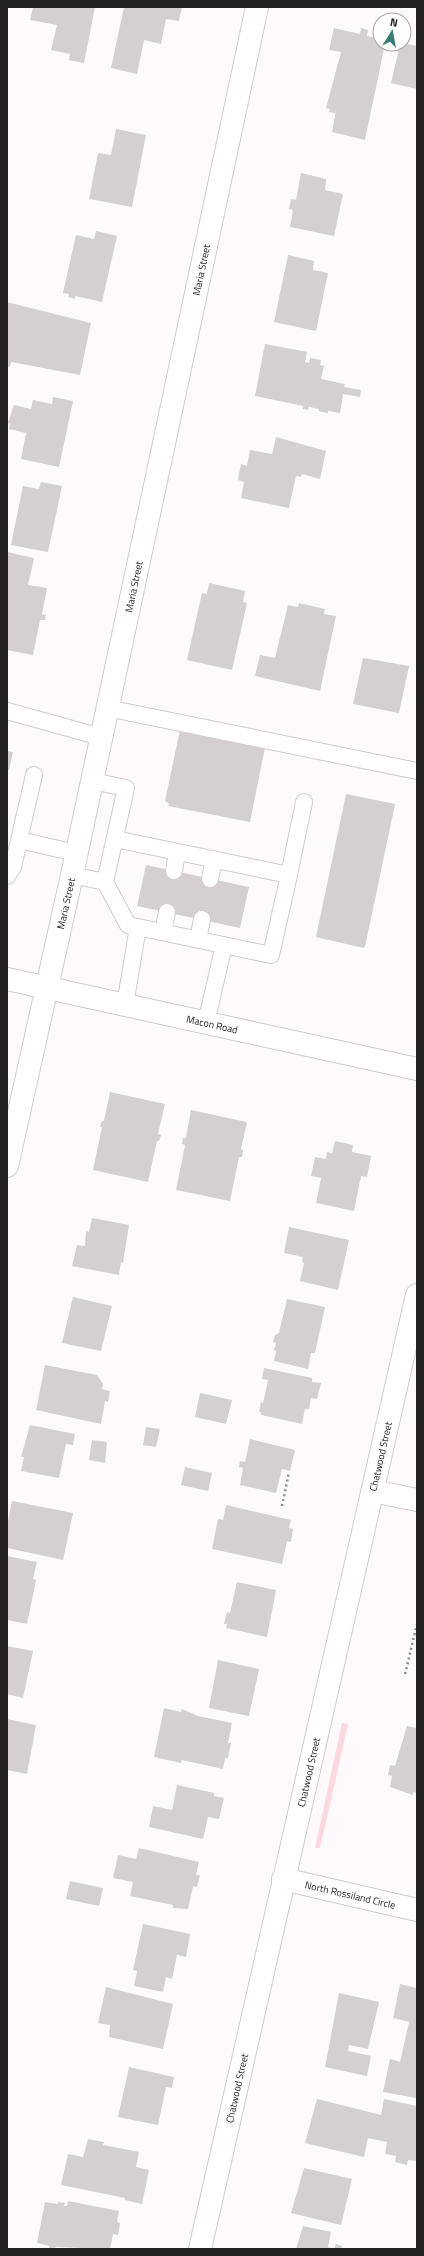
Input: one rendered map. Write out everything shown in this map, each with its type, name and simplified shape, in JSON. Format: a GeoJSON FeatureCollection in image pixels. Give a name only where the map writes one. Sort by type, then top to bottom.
{"type":"FeatureCollection","features":[{"type":"Feature","properties":{"kind":"street","name":"Maria Street"},"geometry":{"type":"LineString","coordinates":[[7,1166],[72,875],[257,7]]}},
{"type":"Feature","properties":{"kind":"street","name":"Macon Road"},"geometry":{"type":"LineString","coordinates":[[7,979],[417,1069]]}},
{"type":"Feature","properties":{"kind":"street","name":"Chatwood Street"},"geometry":{"type":"LineString","coordinates":[[200,2249],[417,1295]]}},
{"type":"Feature","properties":{"kind":"street"},"geometry":{"type":"LineString","coordinates":[[373,1491],[417,1500]]}},
{"type":"Feature","properties":{"kind":"street","name":"North Rossiland Circle"},"geometry":{"type":"LineString","coordinates":[[283,1880],[417,1910]]}},
{"type":"Feature","properties":{"kind":"lane"},"geometry":{"type":"LineString","coordinates":[[107,708],[417,771]]}},
{"type":"Feature","properties":{"kind":"lane"},"geometry":{"type":"LineString","coordinates":[[7,711],[101,738]]}},
{"type":"Feature","properties":{"kind":"lane"},"geometry":{"type":"LineString","coordinates":[[7,876],[13,867],[34,775]]}},
{"type":"Feature","properties":{"kind":"lane"},"geometry":{"type":"LineString","coordinates":[[92,781],[126,788],[105,882],[128,925],[271,955],[304,802]]}},
{"type":"Feature","properties":{"kind":"lane"},"geometry":{"type":"LineString","coordinates":[[115,839],[289,875]]}},
{"type":"Feature","properties":{"kind":"lane"},"geometry":{"type":"LineString","coordinates":[[19,840],[76,853]]}},
{"type":"Feature","properties":{"kind":"lane"},"geometry":{"type":"LineString","coordinates":[[174,871],[177,852]]}},
{"type":"Feature","properties":{"kind":"lane"},"geometry":{"type":"LineString","coordinates":[[210,879],[214,859]]}},
{"type":"Feature","properties":{"kind":"lane"},"geometry":{"type":"LineString","coordinates":[[72,875],[105,882]]}},
{"type":"Feature","properties":{"kind":"lane"},"geometry":{"type":"LineString","coordinates":[[163,932],[167,912]]}},
{"type":"Feature","properties":{"kind":"lane"},"geometry":{"type":"LineString","coordinates":[[198,940],[202,919]]}},
{"type":"Feature","properties":{"kind":"lane"},"geometry":{"type":"LineString","coordinates":[[125,1005],[138,927]]}},
{"type":"Feature","properties":{"kind":"lane"},"geometry":{"type":"LineString","coordinates":[[206,1023],[224,945]]}},
{"type":"Feature","properties":{"kind":"path"},"geometry":{"type":"LineString","coordinates":[[282,1506],[289,1472]]}},
{"type":"Feature","properties":{"kind":"path"},"geometry":{"type":"LineString","coordinates":[[405,1674],[417,1624]]}},
{"type":"Feature","properties":{"kind":"shaded area"},"geometry":{"type":"Polygon","coordinates":[[[342,1723],[348,1724],[320,1848],[315,1848],[342,1723]]]}},
{"type":"Feature","properties":{"kind":"building"},"geometry":{"type":"Polygon","coordinates":[[[33,7],[95,7],[84,63],[69,60],[70,54],[51,50],[57,25],[30,20],[33,7]]]}},
{"type":"Feature","properties":{"kind":"building"},"geometry":{"type":"Polygon","coordinates":[[[124,7],[182,7],[179,21],[166,19],[161,44],[144,40],[137,74],[111,68],[124,7]]]}},
{"type":"Feature","properties":{"kind":"building"},"geometry":{"type":"Polygon","coordinates":[[[334,28],[360,34],[361,28],[368,30],[367,36],[372,37],[372,52],[383,52],[365,140],[332,132],[336,110],[335,113],[329,112],[330,109],[326,108],[341,52],[329,50],[334,28]]]}},
{"type":"Feature","properties":{"kind":"building"},"geometry":{"type":"Polygon","coordinates":[[[412,45],[417,46],[417,89],[391,83],[398,52],[412,52],[412,45]]]}},
{"type":"Feature","properties":{"kind":"building"},"geometry":{"type":"Polygon","coordinates":[[[116,129],[146,135],[132,207],[89,199],[98,153],[111,155],[116,129]]]}},
{"type":"Feature","properties":{"kind":"building"},"geometry":{"type":"Polygon","coordinates":[[[301,173],[326,179],[325,190],[343,194],[334,236],[290,227],[293,210],[289,209],[291,199],[296,200],[301,173]]]}},
{"type":"Feature","properties":{"kind":"building"},"geometry":{"type":"Polygon","coordinates":[[[96,231],[117,236],[102,302],[75,296],[75,299],[68,297],[69,294],[63,293],[76,235],[94,239],[96,231]]]}},
{"type":"Feature","properties":{"kind":"building"},"geometry":{"type":"Polygon","coordinates":[[[288,255],[314,261],[313,270],[328,273],[316,331],[274,322],[288,255]]]}},
{"type":"Feature","properties":{"kind":"building"},"geometry":{"type":"Polygon","coordinates":[[[7,302],[91,323],[80,375],[11,362],[10,367],[7,366],[7,302]]]}},
{"type":"Feature","properties":{"kind":"building"},"geometry":{"type":"Polygon","coordinates":[[[265,344],[307,352],[305,362],[309,363],[310,358],[321,360],[320,365],[324,366],[321,379],[345,384],[344,387],[361,390],[360,397],[343,394],[340,413],[328,411],[328,413],[318,411],[319,409],[309,407],[308,410],[303,409],[303,406],[255,396],[265,344]]]}},
{"type":"Feature","properties":{"kind":"building"},"geometry":{"type":"Polygon","coordinates":[[[53,397],[73,401],[59,467],[21,459],[26,433],[9,429],[10,424],[8,423],[14,405],[31,409],[33,400],[52,404],[53,397]]]}},
{"type":"Feature","properties":{"kind":"building"},"geometry":{"type":"Polygon","coordinates":[[[276,437],[326,451],[320,479],[302,474],[301,477],[296,476],[289,508],[241,498],[244,482],[238,480],[241,464],[247,466],[250,450],[272,454],[276,437]]]}},
{"type":"Feature","properties":{"kind":"building"},"geometry":{"type":"Polygon","coordinates":[[[41,482],[62,486],[48,552],[11,545],[23,486],[39,489],[41,482]]]}},
{"type":"Feature","properties":{"kind":"building"},"geometry":{"type":"Polygon","coordinates":[[[7,552],[34,558],[28,585],[47,588],[42,614],[46,615],[45,620],[40,620],[33,655],[7,650],[7,552]]]}},
{"type":"Feature","properties":{"kind":"building"},"geometry":{"type":"Polygon","coordinates":[[[209,583],[245,591],[243,602],[247,603],[232,670],[187,660],[202,593],[207,594],[209,583]]]}},
{"type":"Feature","properties":{"kind":"building"},"geometry":{"type":"Polygon","coordinates":[[[299,603],[325,609],[324,614],[336,616],[320,691],[255,676],[260,655],[275,658],[288,605],[298,607],[299,603]]]}},
{"type":"Feature","properties":{"kind":"building"},"geometry":{"type":"Polygon","coordinates":[[[363,658],[409,666],[399,713],[353,704],[363,658]]]}},
{"type":"Feature","properties":{"kind":"building"},"geometry":{"type":"Polygon","coordinates":[[[180,730],[265,748],[250,822],[168,806],[169,804],[165,801],[180,730]]]}},
{"type":"Feature","properties":{"kind":"building"},"geometry":{"type":"Polygon","coordinates":[[[7,751],[13,752],[9,770],[7,769],[7,751]]]}},
{"type":"Feature","properties":{"kind":"building"},"geometry":{"type":"Polygon","coordinates":[[[346,794],[395,804],[365,947],[363,948],[316,937],[346,794]]]}},
{"type":"Feature","properties":{"kind":"building"},"geometry":{"type":"Polygon","coordinates":[[[146,865],[249,887],[240,928],[137,906],[146,865]]]}},
{"type":"Feature","properties":{"kind":"building"},"geometry":{"type":"Polygon","coordinates":[[[110,1092],[165,1104],[158,1134],[161,1135],[159,1141],[157,1141],[148,1182],[93,1170],[102,1127],[100,1127],[102,1121],[104,1121],[110,1092]]]}},
{"type":"Feature","properties":{"kind":"building"},"geometry":{"type":"Polygon","coordinates":[[[191,1110],[247,1122],[241,1149],[243,1150],[242,1157],[239,1157],[230,1201],[176,1190],[185,1145],[182,1144],[183,1138],[186,1138],[191,1110]]]}},
{"type":"Feature","properties":{"kind":"building"},"geometry":{"type":"Polygon","coordinates":[[[335,1141],[353,1145],[352,1152],[371,1156],[367,1177],[361,1176],[354,1211],[316,1203],[321,1178],[311,1176],[315,1157],[326,1159],[327,1152],[332,1153],[335,1141]]]}},
{"type":"Feature","properties":{"kind":"building"},"geometry":{"type":"Polygon","coordinates":[[[92,1218],[129,1225],[123,1263],[121,1262],[119,1275],[72,1266],[77,1245],[85,1246],[86,1231],[89,1232],[92,1218]]]}},
{"type":"Feature","properties":{"kind":"building"},"geometry":{"type":"Polygon","coordinates":[[[289,1227],[349,1240],[338,1290],[300,1281],[304,1263],[302,1262],[303,1257],[284,1253],[289,1227]]]}},
{"type":"Feature","properties":{"kind":"building"},"geometry":{"type":"Polygon","coordinates":[[[73,1297],[112,1306],[101,1351],[62,1343],[73,1297]]]}},
{"type":"Feature","properties":{"kind":"building"},"geometry":{"type":"Polygon","coordinates":[[[287,1299],[325,1307],[315,1353],[311,1353],[308,1369],[274,1361],[276,1351],[274,1350],[276,1343],[273,1342],[275,1335],[279,1333],[287,1299]]]}},
{"type":"Feature","properties":{"kind":"building"},"geometry":{"type":"Polygon","coordinates":[[[45,1365],[97,1375],[103,1384],[102,1389],[110,1391],[108,1402],[105,1401],[101,1424],[36,1410],[45,1365]]]}},
{"type":"Feature","properties":{"kind":"building"},"geometry":{"type":"Polygon","coordinates":[[[264,1368],[312,1378],[312,1382],[321,1383],[317,1399],[311,1398],[309,1409],[305,1409],[302,1424],[261,1415],[261,1412],[259,1412],[261,1402],[263,1403],[268,1380],[262,1379],[264,1368]]]}},
{"type":"Feature","properties":{"kind":"building"},"geometry":{"type":"Polygon","coordinates":[[[200,1393],[232,1400],[226,1424],[195,1417],[200,1393]]]}},
{"type":"Feature","properties":{"kind":"building"},"geometry":{"type":"Polygon","coordinates":[[[30,1425],[75,1434],[73,1445],[66,1444],[59,1478],[21,1471],[24,1457],[21,1457],[30,1425]]]}},
{"type":"Feature","properties":{"kind":"building"},"geometry":{"type":"Polygon","coordinates":[[[146,1427],[160,1429],[156,1447],[143,1445],[146,1427]]]}},
{"type":"Feature","properties":{"kind":"building"},"geometry":{"type":"Polygon","coordinates":[[[250,1439],[295,1450],[290,1471],[282,1469],[276,1493],[240,1485],[243,1468],[239,1467],[240,1461],[245,1462],[250,1439]]]}},
{"type":"Feature","properties":{"kind":"building"},"geometry":{"type":"Polygon","coordinates":[[[92,1440],[107,1442],[105,1463],[89,1460],[92,1440]]]}},
{"type":"Feature","properties":{"kind":"building"},"geometry":{"type":"Polygon","coordinates":[[[185,1467],[212,1473],[208,1491],[181,1485],[185,1467]]]}},
{"type":"Feature","properties":{"kind":"building"},"geometry":{"type":"Polygon","coordinates":[[[12,1501],[73,1513],[63,1560],[7,1548],[7,1527],[12,1501]]]}},
{"type":"Feature","properties":{"kind":"building"},"geometry":{"type":"Polygon","coordinates":[[[226,1505],[291,1520],[289,1528],[293,1529],[291,1542],[287,1541],[282,1564],[212,1549],[218,1519],[223,1520],[226,1505]]]}},
{"type":"Feature","properties":{"kind":"building"},"geometry":{"type":"Polygon","coordinates":[[[7,1556],[37,1562],[33,1579],[36,1580],[27,1624],[7,1620],[7,1556]]]}},
{"type":"Feature","properties":{"kind":"building"},"geometry":{"type":"Polygon","coordinates":[[[237,1582],[276,1590],[267,1637],[226,1628],[227,1624],[224,1624],[227,1612],[230,1613],[237,1582]]]}},
{"type":"Feature","properties":{"kind":"building"},"geometry":{"type":"Polygon","coordinates":[[[7,1646],[33,1651],[23,1698],[7,1694],[7,1646]]]}},
{"type":"Feature","properties":{"kind":"building"},"geometry":{"type":"Polygon","coordinates":[[[218,1660],[259,1669],[249,1716],[209,1708],[218,1660]]]}},
{"type":"Feature","properties":{"kind":"building"},"geometry":{"type":"Polygon","coordinates":[[[164,1708],[181,1712],[182,1709],[198,1716],[232,1723],[228,1743],[231,1743],[228,1758],[225,1758],[223,1769],[182,1760],[181,1763],[154,1757],[164,1708]]]}},
{"type":"Feature","properties":{"kind":"building"},"geometry":{"type":"Polygon","coordinates":[[[7,1719],[36,1725],[27,1774],[7,1770],[7,1719]]]}},
{"type":"Feature","properties":{"kind":"building"},"geometry":{"type":"Polygon","coordinates":[[[407,1726],[417,1728],[417,1793],[413,1792],[413,1795],[390,1787],[392,1776],[388,1775],[390,1765],[395,1766],[407,1726]]]}},
{"type":"Feature","properties":{"kind":"building"},"geometry":{"type":"Polygon","coordinates":[[[177,1785],[214,1793],[214,1796],[224,1798],[219,1819],[208,1817],[203,1839],[149,1827],[153,1806],[172,1810],[177,1785]]]}},
{"type":"Feature","properties":{"kind":"building"},"geometry":{"type":"Polygon","coordinates":[[[139,1848],[199,1862],[196,1875],[200,1875],[197,1887],[193,1886],[188,1909],[173,1908],[173,1905],[130,1896],[133,1882],[113,1878],[118,1855],[136,1859],[139,1848]]]}},
{"type":"Feature","properties":{"kind":"building"},"geometry":{"type":"Polygon","coordinates":[[[70,1881],[103,1888],[99,1906],[66,1899],[70,1881]]]}},
{"type":"Feature","properties":{"kind":"building"},"geometry":{"type":"Polygon","coordinates":[[[143,1924],[190,1934],[186,1957],[177,1955],[172,1979],[166,1977],[163,1992],[134,1986],[137,1971],[133,1970],[143,1924]]]}},
{"type":"Feature","properties":{"kind":"building"},"geometry":{"type":"Polygon","coordinates":[[[400,1984],[417,1988],[416,2098],[383,2092],[390,2059],[400,2062],[409,2022],[393,2018],[400,1984]]]}},
{"type":"Feature","properties":{"kind":"building"},"geometry":{"type":"Polygon","coordinates":[[[106,1987],[173,2004],[163,2049],[109,2037],[110,2025],[98,2023],[106,1987]]]}},
{"type":"Feature","properties":{"kind":"building"},"geometry":{"type":"Polygon","coordinates":[[[339,1993],[379,2002],[368,2049],[349,2045],[348,2051],[371,2056],[367,2076],[325,2067],[339,1993]]]}},
{"type":"Feature","properties":{"kind":"building"},"geometry":{"type":"Polygon","coordinates":[[[129,2067],[174,2077],[172,2088],[166,2087],[158,2125],[118,2117],[129,2067]]]}},
{"type":"Feature","properties":{"kind":"building"},"geometry":{"type":"Polygon","coordinates":[[[317,2099],[381,2115],[384,2099],[417,2106],[417,2161],[408,2160],[407,2165],[395,2162],[396,2156],[385,2154],[387,2142],[368,2138],[364,2157],[305,2143],[317,2099]]]}},
{"type":"Feature","properties":{"kind":"building"},"geometry":{"type":"Polygon","coordinates":[[[88,2139],[104,2142],[103,2145],[139,2152],[136,2167],[149,2170],[142,2204],[125,2200],[125,2198],[61,2185],[68,2154],[83,2157],[88,2139]]]}},
{"type":"Feature","properties":{"kind":"building"},"geometry":{"type":"Polygon","coordinates":[[[304,2168],[352,2179],[341,2225],[291,2213],[304,2168]]]}},
{"type":"Feature","properties":{"kind":"building"},"geometry":{"type":"Polygon","coordinates":[[[68,2201],[119,2211],[117,2222],[120,2223],[118,2235],[113,2234],[110,2249],[57,2247],[49,2249],[49,2246],[37,2243],[45,2202],[58,2204],[58,2202],[65,2203],[64,2206],[67,2206],[68,2201]]]}},
{"type":"Feature","properties":{"kind":"building"},"geometry":{"type":"Polygon","coordinates":[[[303,2226],[331,2232],[328,2247],[334,2249],[296,2249],[303,2226]]]}},
{"type":"Feature","properties":{"kind":"building"},"geometry":{"type":"Polygon","coordinates":[[[336,2244],[342,2246],[341,2249],[334,2249],[336,2244]]]}}]}
